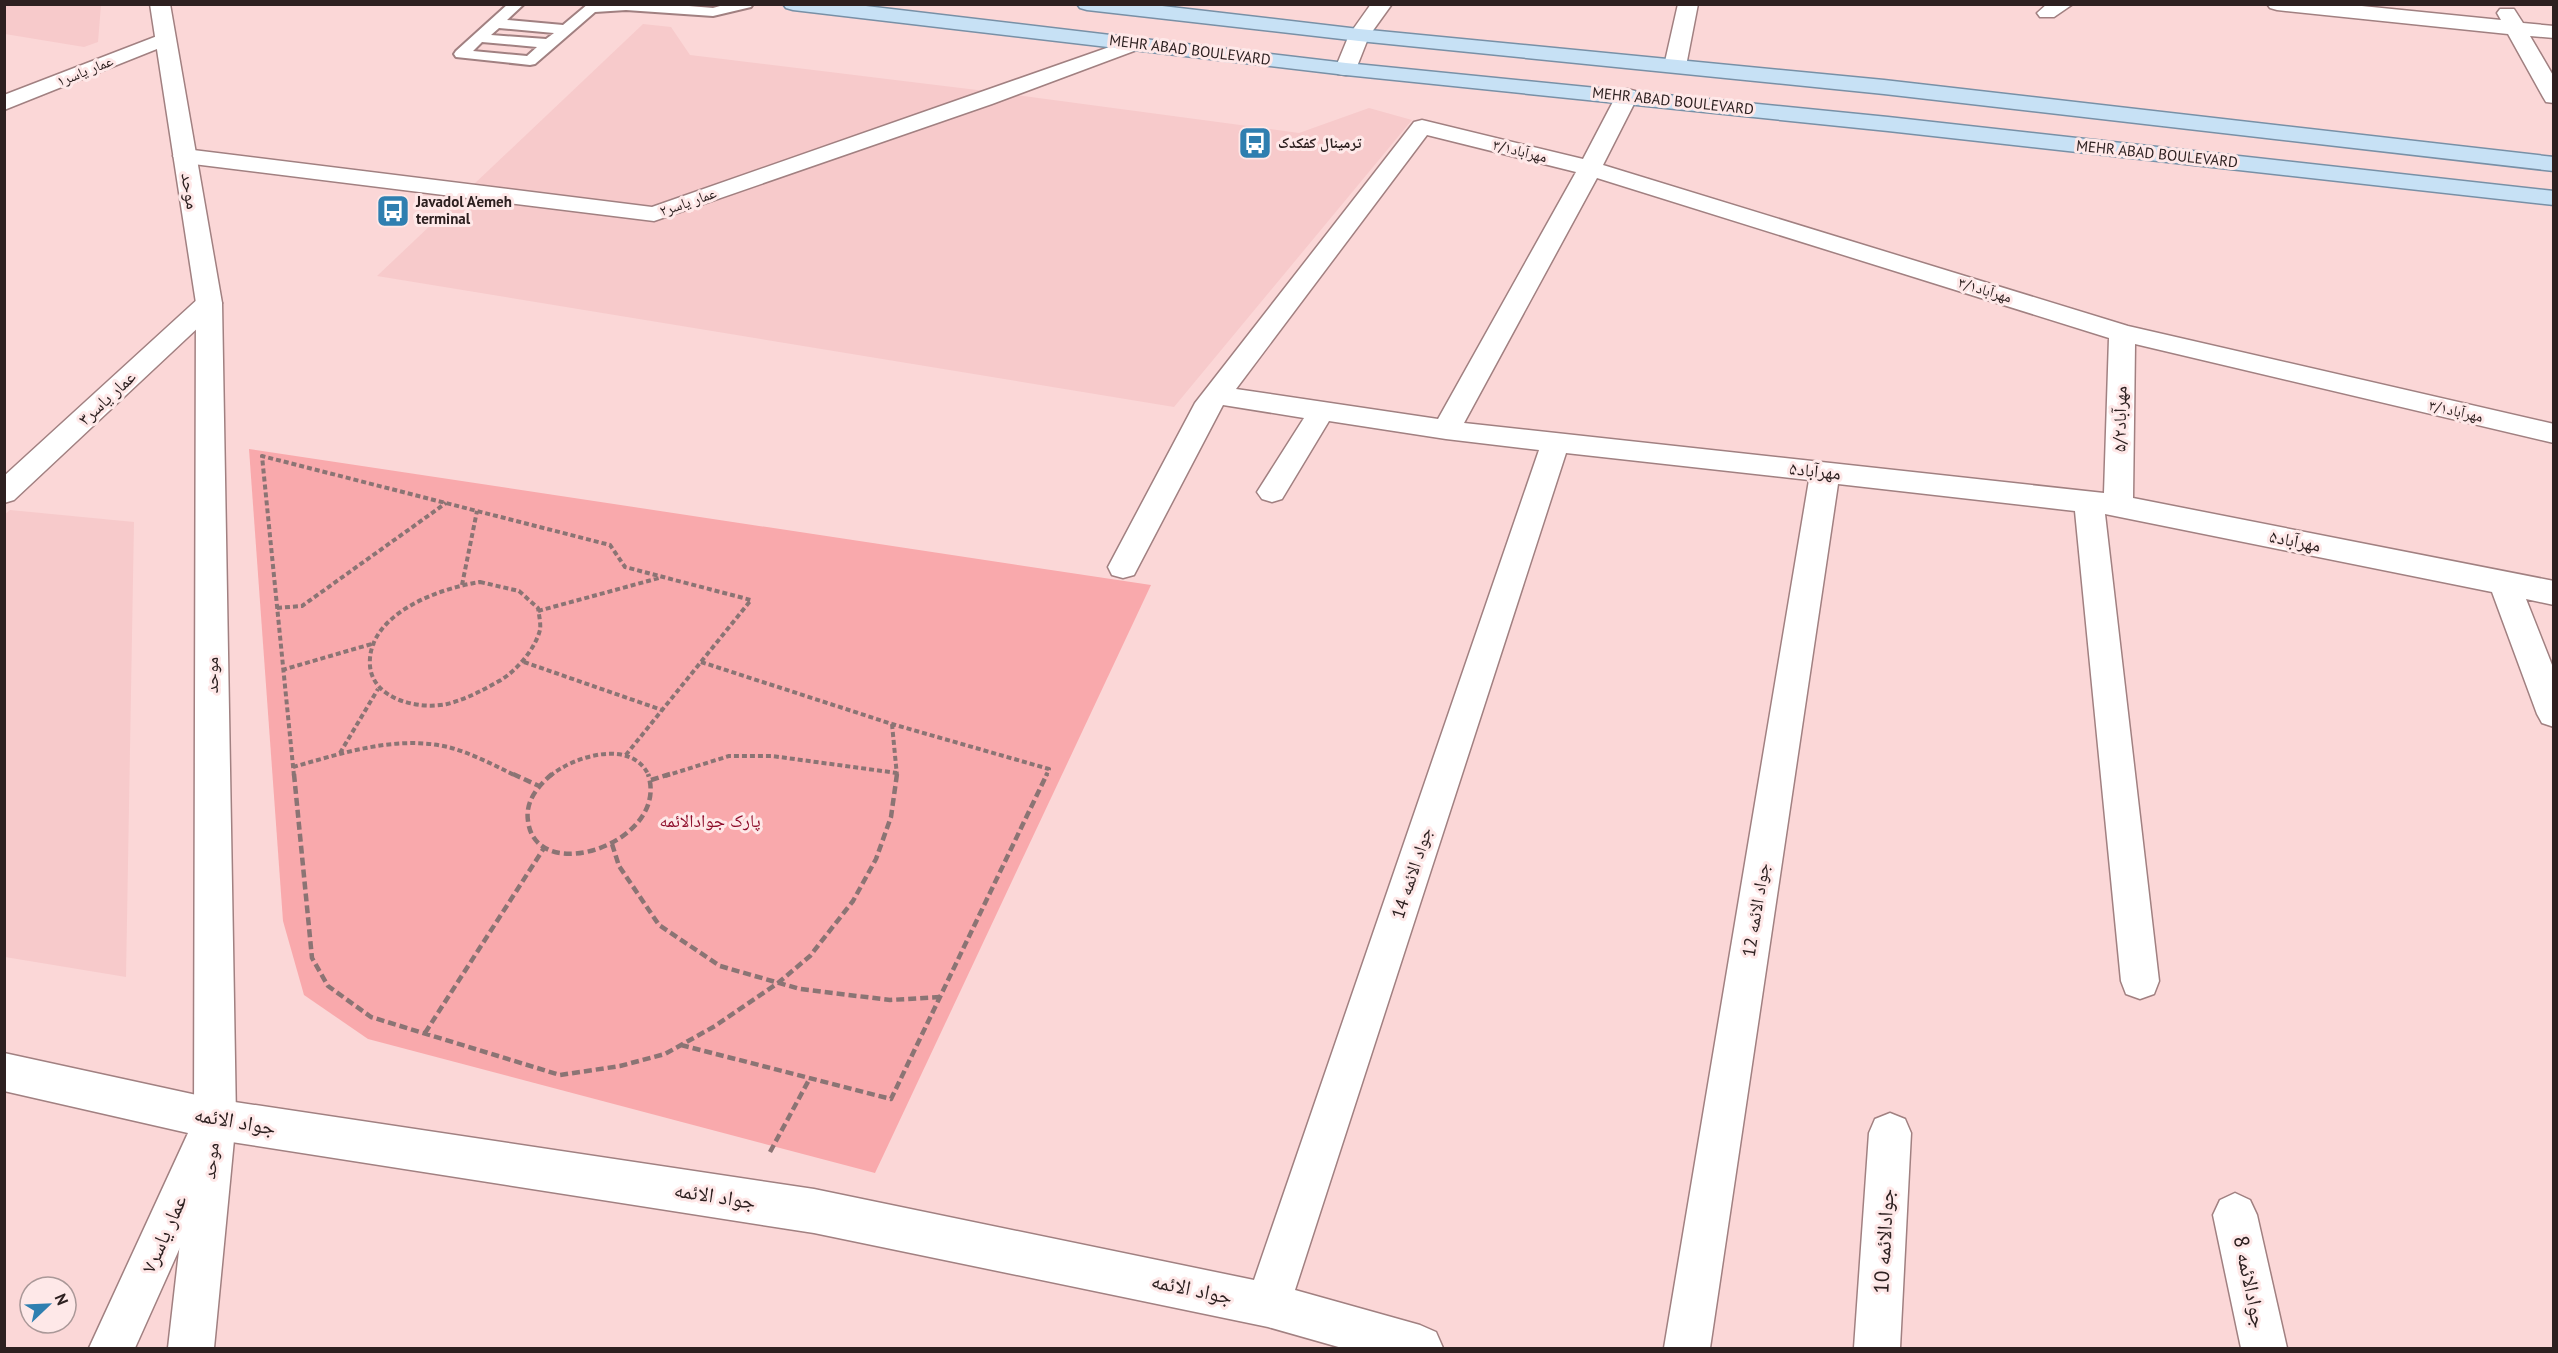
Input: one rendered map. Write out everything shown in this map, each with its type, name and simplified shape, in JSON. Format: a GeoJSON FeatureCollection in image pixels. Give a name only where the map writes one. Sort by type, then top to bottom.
{"type":"FeatureCollection","features":[{"type":"Feature","properties":{"kind":"main road","name":"MEHR ABAD BOULEVARD"},"geometry":{"type":"LineString","coordinates":[[793,4],[1346,69],[1627,96],[2552,199]]}},
{"type":"Feature","properties":{"kind":"main road","name":"MEHR ABAD BOULEVARD"},"geometry":{"type":"LineString","coordinates":[[1086,4],[1161,8],[1359,35],[1884,87],[2553,164]]}},
{"type":"Feature","properties":{"kind":"street","name":"موحد"},"geometry":{"type":"LineString","coordinates":[[160,4],[209,303],[215,1119],[191,1348]]}},
{"type":"Feature","properties":{"kind":"street"},"geometry":{"type":"LineString","coordinates":[[1346,69],[1359,35],[1382,4]]}},
{"type":"Feature","properties":{"kind":"street"},"geometry":{"type":"LineString","coordinates":[[1675,66],[1688,4]]}},
{"type":"Feature","properties":{"kind":"street"},"geometry":{"type":"LineString","coordinates":[[2277,4],[2510,18],[2553,32]]}},
{"type":"Feature","properties":{"kind":"street"},"geometry":{"type":"LineString","coordinates":[[2510,18],[2553,97]]}},
{"type":"Feature","properties":{"kind":"street","name":"عمار یاسر۱"},"geometry":{"type":"LineString","coordinates":[[4,103],[165,39]]}},
{"type":"Feature","properties":{"kind":"street","name":"عمار یاسر۲"},"geometry":{"type":"LineString","coordinates":[[185,156],[654,214],[1135,44]]}},
{"type":"Feature","properties":{"kind":"street"},"geometry":{"type":"LineString","coordinates":[[1446,430],[1627,96]]}},
{"type":"Feature","properties":{"kind":"street","name":"مهرآباد۳/۱"},"geometry":{"type":"LineString","coordinates":[[1216,395],[1422,127],[1590,168],[2121,333],[2553,434]]}},
{"type":"Feature","properties":{"kind":"street","name":"عمار یاسر۳"},"geometry":{"type":"LineString","coordinates":[[4,493],[209,303]]}},
{"type":"Feature","properties":{"kind":"street","name":"مهرآباد۵/۲"},"geometry":{"type":"LineString","coordinates":[[2121,333],[2104,503],[2140,981]]}},
{"type":"Feature","properties":{"kind":"street"},"geometry":{"type":"LineString","coordinates":[[1123,567],[1205,410],[1216,395]]}},
{"type":"Feature","properties":{"kind":"street","name":"مهرآباد۵"},"geometry":{"type":"LineString","coordinates":[[1216,395],[1446,430],[2104,503],[2553,593]]}},
{"type":"Feature","properties":{"kind":"street"},"geometry":{"type":"LineString","coordinates":[[1272,492],[1321,412]]}},
{"type":"Feature","properties":{"kind":"street","name":"جواد الائمه 14"},"geometry":{"type":"LineString","coordinates":[[1268,1305],[1556,441]]}},
{"type":"Feature","properties":{"kind":"street","name":"جواد الائمه 12"},"geometry":{"type":"LineString","coordinates":[[1687,1348],[1825,472]]}},
{"type":"Feature","properties":{"kind":"street"},"geometry":{"type":"LineString","coordinates":[[2504,583],[2553,714]]}},
{"type":"Feature","properties":{"kind":"street","name":"جواد الائمه"},"geometry":{"type":"LineString","coordinates":[[4,1072],[215,1119],[814,1211],[1268,1305],[1420,1348]]}},
{"type":"Feature","properties":{"kind":"street","name":"عمار یاسر۷"},"geometry":{"type":"LineString","coordinates":[[112,1348],[215,1119]]}},
{"type":"Feature","properties":{"kind":"street","name":"جوادالائمه 10"},"geometry":{"type":"LineString","coordinates":[[1877,1348],[1890,1133]]}},
{"type":"Feature","properties":{"kind":"street","name":"جوادالائمه 8"},"geometry":{"type":"LineString","coordinates":[[2235,1215],[2264,1348]]}},
{"type":"Feature","properties":{"kind":"lane"},"geometry":{"type":"LineString","coordinates":[[534,12],[514,7],[461,54],[530,61],[591,8],[626,6],[714,12],[746,4]]}},
{"type":"Feature","properties":{"kind":"lane"},"geometry":{"type":"LineString","coordinates":[[557,15],[580,17]]}},
{"type":"Feature","properties":{"kind":"lane"},"geometry":{"type":"LineString","coordinates":[[496,23],[566,30]]}},
{"type":"Feature","properties":{"kind":"lane"},"geometry":{"type":"LineString","coordinates":[[480,38],[550,44]]}},
{"type":"Feature","properties":{"kind":"path"},"geometry":{"type":"LineString","coordinates":[[625,756],[751,600],[625,567],[610,544],[262,456],[312,958],[328,986],[371,1017],[560,1075],[620,1066],[665,1054],[715,1026],[778,983],[810,956],[853,901],[876,859],[891,817],[897,774],[892,724]]}},
{"type":"Feature","properties":{"kind":"path"},"geometry":{"type":"LineString","coordinates":[[277,608],[302,606],[446,503]]}},
{"type":"Feature","properties":{"kind":"path"},"geometry":{"type":"LineString","coordinates":[[462,585],[477,511]]}},
{"type":"Feature","properties":{"kind":"path"},"geometry":{"type":"LineString","coordinates":[[538,611],[662,577]]}},
{"type":"Feature","properties":{"kind":"path"},"geometry":{"type":"LineString","coordinates":[[480,582],[505,584],[524,592],[538,605],[538,611],[542,622],[537,642],[524,662],[504,680],[477,695],[447,704],[419,706],[395,701],[378,689],[369,672],[370,652],[381,632],[400,612],[424,597],[480,582]]}},
{"type":"Feature","properties":{"kind":"path"},"geometry":{"type":"LineString","coordinates":[[282,670],[375,643]]}},
{"type":"Feature","properties":{"kind":"path"},"geometry":{"type":"LineString","coordinates":[[524,662],[662,710]]}},
{"type":"Feature","properties":{"kind":"path"},"geometry":{"type":"LineString","coordinates":[[681,1045],[891,1099],[1049,769],[892,724],[701,662]]}},
{"type":"Feature","properties":{"kind":"path"},"geometry":{"type":"LineString","coordinates":[[340,754],[378,689]]}},
{"type":"Feature","properties":{"kind":"path"},"geometry":{"type":"LineString","coordinates":[[293,767],[377,746],[425,743],[448,747],[539,786]]}},
{"type":"Feature","properties":{"kind":"path"},"geometry":{"type":"LineString","coordinates":[[608,754],[625,756],[638,761],[651,780],[651,796],[644,813],[631,830],[612,844],[576,854],[559,853],[544,848],[533,840],[526,814],[530,800],[539,786],[570,762],[589,756],[608,754]]}},
{"type":"Feature","properties":{"kind":"path"},"geometry":{"type":"LineString","coordinates":[[651,780],[729,756],[772,756],[897,774]]}},
{"type":"Feature","properties":{"kind":"path"},"geometry":{"type":"LineString","coordinates":[[612,844],[619,866],[660,925],[720,966],[800,989],[890,1000],[940,997]]}},
{"type":"Feature","properties":{"kind":"path"},"geometry":{"type":"LineString","coordinates":[[425,1033],[544,848]]}},
{"type":"Feature","properties":{"kind":"path"},"geometry":{"type":"LineString","coordinates":[[743,1201],[810,1078]]}},
{"type":"Feature","properties":{"kind":"shaded area"},"geometry":{"type":"Polygon","coordinates":[[[4,5],[101,5],[98,42],[84,47],[5,34],[4,5]]]}},
{"type":"Feature","properties":{"kind":"shaded area"},"geometry":{"type":"Polygon","coordinates":[[[643,24],[671,27],[690,55],[1002,93],[1299,133],[1369,108],[1412,120],[1174,407],[377,276],[643,24]]]}},
{"type":"Feature","properties":{"kind":"shaded area"},"geometry":{"type":"Polygon","coordinates":[[[10,510],[134,522],[126,977],[5,957],[4,515],[10,510]]]}},
{"type":"Feature","properties":{"kind":"green space","name":"پارک جوادالائمه"},"geometry":{"type":"Polygon","coordinates":[[[249,449],[1151,585],[875,1173],[368,1039],[304,995],[283,921],[249,449]]]}},
{"type":"Feature","properties":{"kind":"place","name":"ترمینال کفکدک"},"geometry":{"type":"Point","coordinates":[1255,143]}},
{"type":"Feature","properties":{"kind":"place","name":"Javadol A'emeh terminal"},"geometry":{"type":"Point","coordinates":[393,211]}}]}
